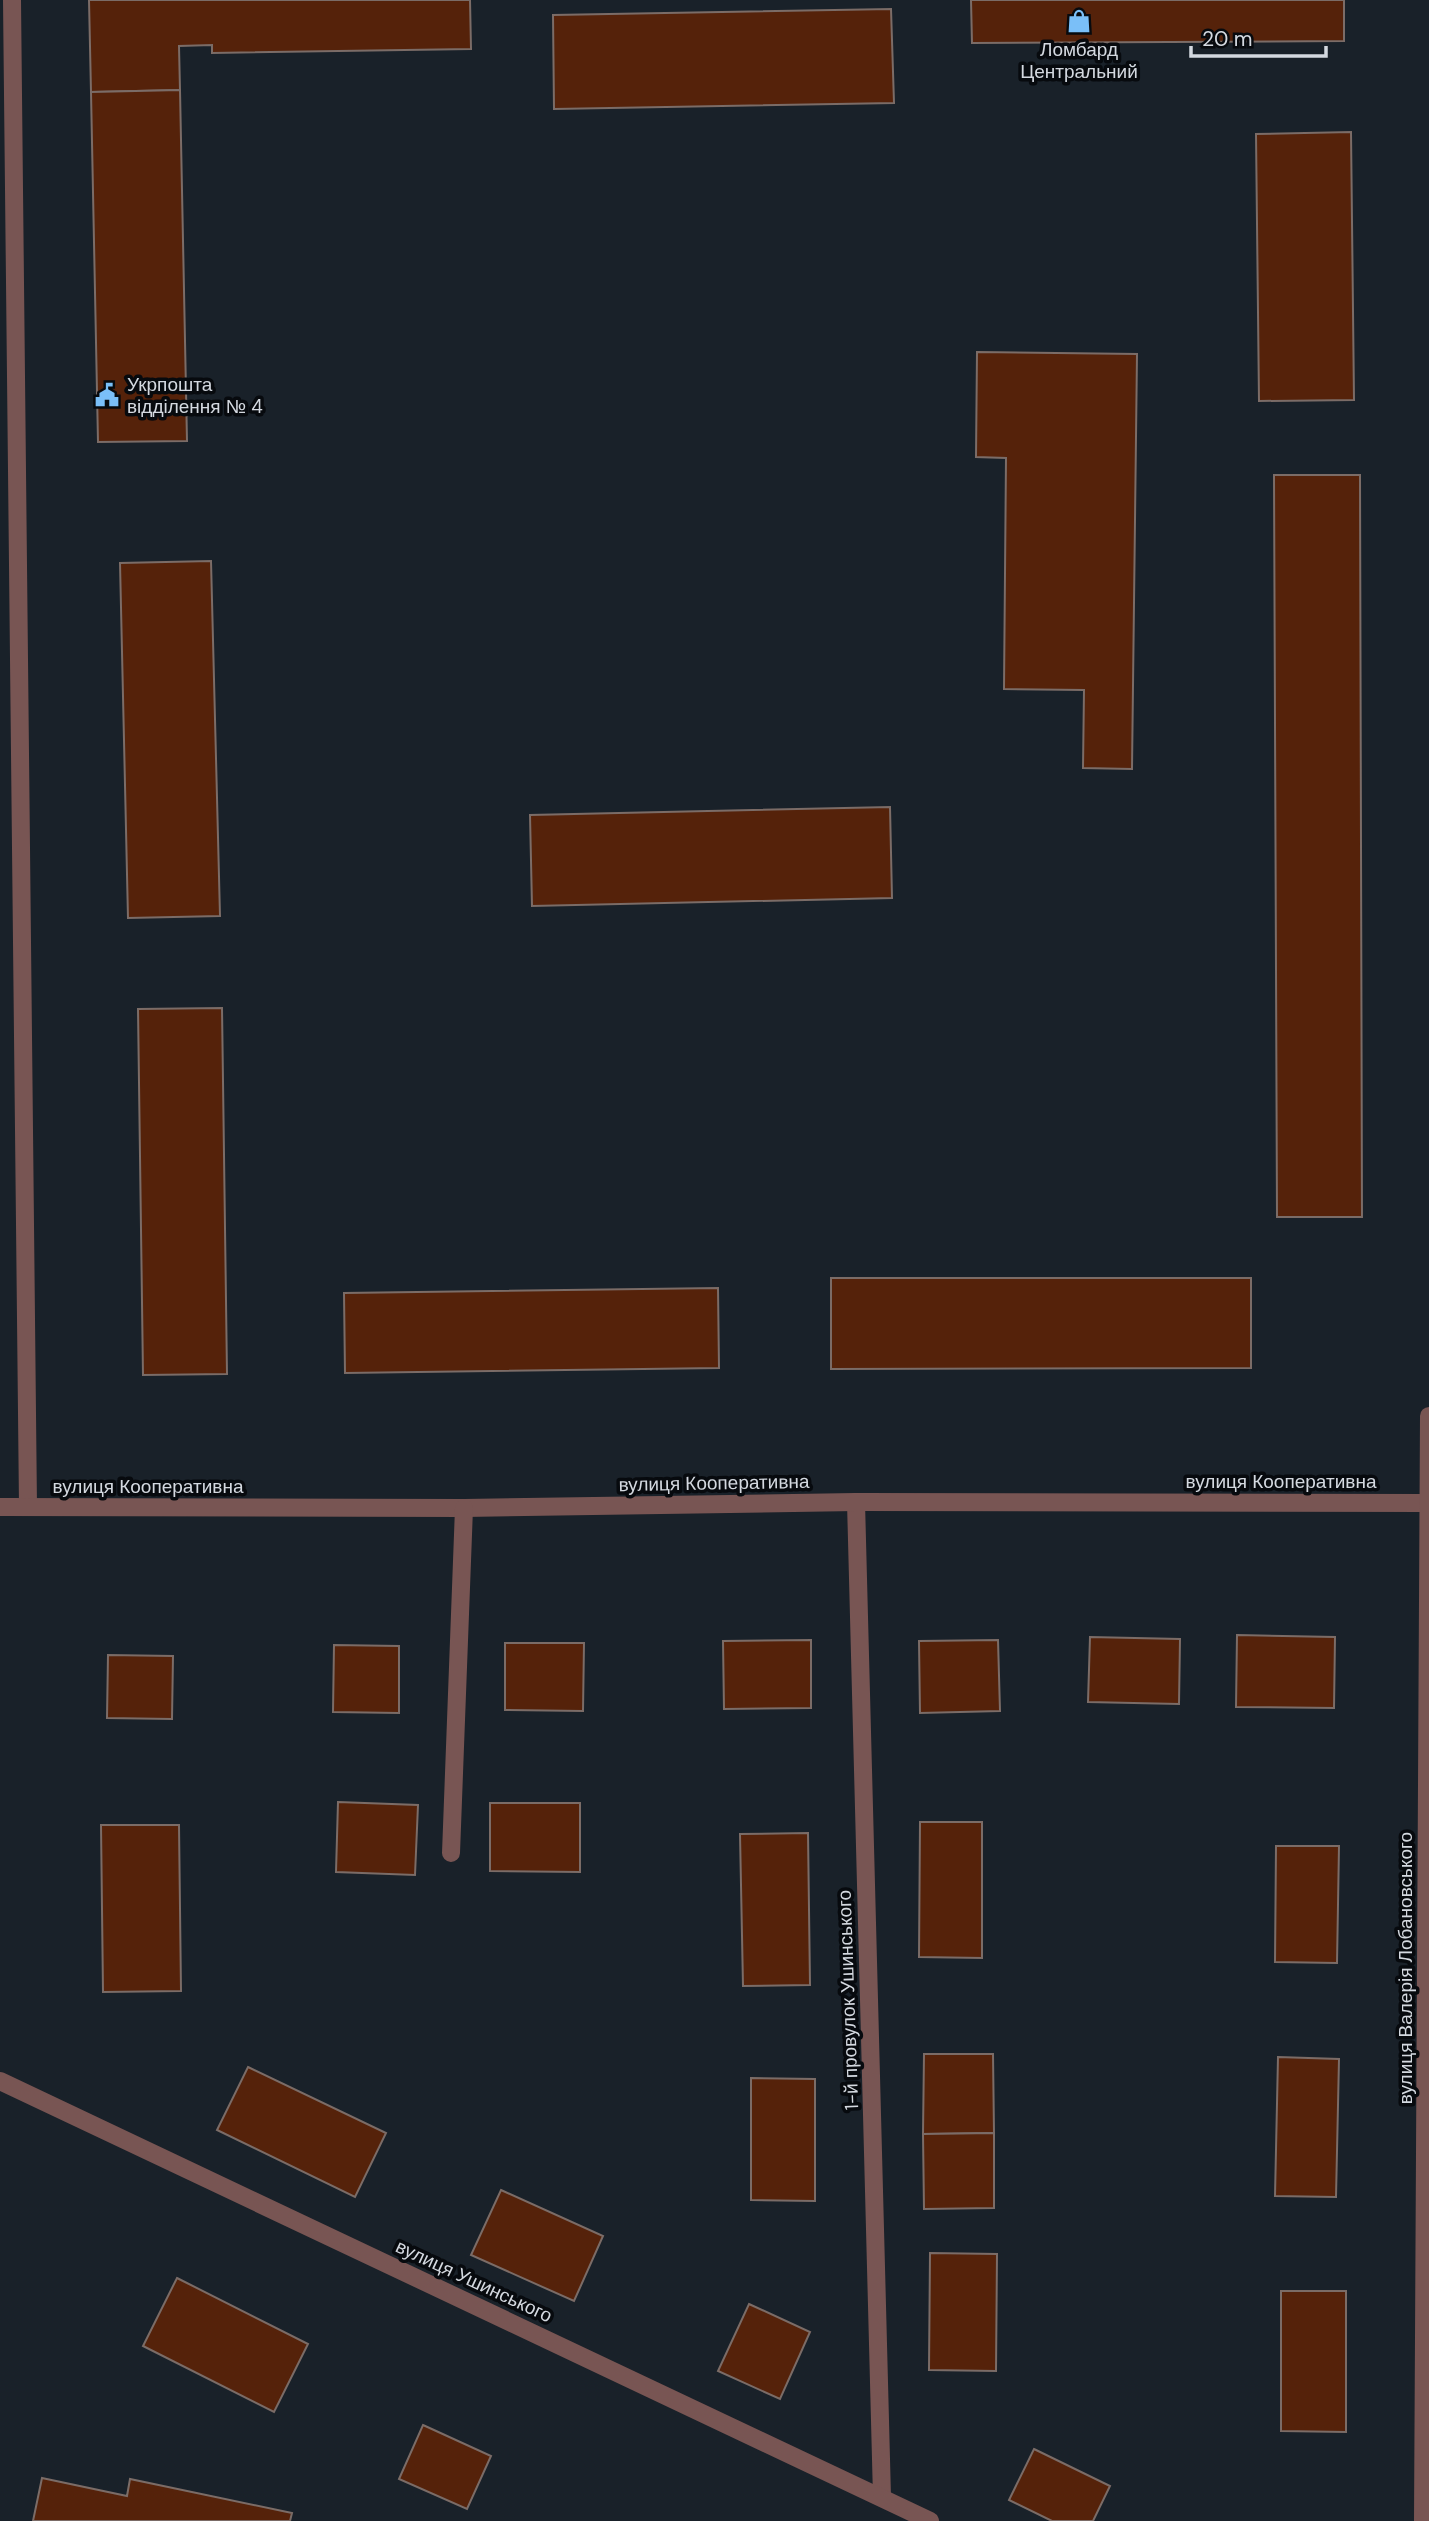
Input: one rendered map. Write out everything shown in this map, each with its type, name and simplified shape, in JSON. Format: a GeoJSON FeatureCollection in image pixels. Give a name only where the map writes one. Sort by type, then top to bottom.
{"type":"FeatureCollection","features":[{"type":"Feature","properties":{"kind":"street"},"geometry":{"type":"LineString","coordinates":[[12,0],[28,1507]]}},
{"type":"Feature","properties":{"kind":"street","name":"вулиця Валерія Лобановського"},"geometry":{"type":"LineString","coordinates":[[1423,2521],[1429,1416]]}},
{"type":"Feature","properties":{"kind":"street","name":"вулиця Кооперативна"},"geometry":{"type":"LineString","coordinates":[[0,1507],[464,1508],[856,1502],[1429,1503]]}},
{"type":"Feature","properties":{"kind":"street","name":"1-й провулок Ушинського"},"geometry":{"type":"LineString","coordinates":[[856,1502],[882,2497]]}},
{"type":"Feature","properties":{"kind":"street"},"geometry":{"type":"LineString","coordinates":[[451,1853],[464,1508]]}},
{"type":"Feature","properties":{"kind":"street","name":"вулиця Ушинського"},"geometry":{"type":"LineString","coordinates":[[0,2081],[930,2521]]}},
{"type":"Feature","properties":{"kind":"building"},"geometry":{"type":"Polygon","coordinates":[[[89,0],[470,0],[471,49],[212,53],[212,45],[179,46],[180,90],[91,92],[89,0]]]}},
{"type":"Feature","properties":{"kind":"building"},"geometry":{"type":"Polygon","coordinates":[[[971,0],[1344,0],[1344,41],[972,43],[971,0]]]}},
{"type":"Feature","properties":{"kind":"building"},"geometry":{"type":"Polygon","coordinates":[[[891,9],[894,103],[554,109],[553,15],[891,9]]]}},
{"type":"Feature","properties":{"kind":"building"},"geometry":{"type":"Polygon","coordinates":[[[180,90],[187,441],[98,442],[91,92],[180,90]]]}},
{"type":"Feature","properties":{"kind":"building"},"geometry":{"type":"Polygon","coordinates":[[[1351,132],[1354,400],[1259,401],[1256,134],[1351,132]]]}},
{"type":"Feature","properties":{"kind":"building"},"geometry":{"type":"Polygon","coordinates":[[[977,352],[1137,354],[1132,769],[1083,768],[1084,690],[1004,689],[1006,458],[976,457],[977,352]]]}},
{"type":"Feature","properties":{"kind":"building"},"geometry":{"type":"Polygon","coordinates":[[[1274,475],[1360,475],[1362,1217],[1277,1217],[1274,475]]]}},
{"type":"Feature","properties":{"kind":"building"},"geometry":{"type":"Polygon","coordinates":[[[211,561],[220,916],[128,918],[120,563],[211,561]]]}},
{"type":"Feature","properties":{"kind":"building"},"geometry":{"type":"Polygon","coordinates":[[[890,807],[892,898],[532,906],[530,815],[890,807]]]}},
{"type":"Feature","properties":{"kind":"building"},"geometry":{"type":"Polygon","coordinates":[[[222,1008],[227,1374],[143,1375],[138,1009],[222,1008]]]}},
{"type":"Feature","properties":{"kind":"building"},"geometry":{"type":"Polygon","coordinates":[[[831,1278],[1251,1278],[1251,1368],[831,1369],[831,1278]]]}},
{"type":"Feature","properties":{"kind":"building"},"geometry":{"type":"Polygon","coordinates":[[[718,1288],[719,1368],[345,1373],[344,1293],[718,1288]]]}},
{"type":"Feature","properties":{"kind":"building"},"geometry":{"type":"Polygon","coordinates":[[[1237,1635],[1335,1637],[1334,1708],[1236,1707],[1237,1635]]]}},
{"type":"Feature","properties":{"kind":"building"},"geometry":{"type":"Polygon","coordinates":[[[1090,1637],[1180,1639],[1179,1704],[1088,1702],[1090,1637]]]}},
{"type":"Feature","properties":{"kind":"building"},"geometry":{"type":"Polygon","coordinates":[[[811,1640],[811,1708],[724,1709],[723,1641],[811,1640]]]}},
{"type":"Feature","properties":{"kind":"building"},"geometry":{"type":"Polygon","coordinates":[[[998,1640],[1000,1711],[920,1713],[919,1641],[998,1640]]]}},
{"type":"Feature","properties":{"kind":"building"},"geometry":{"type":"Polygon","coordinates":[[[505,1643],[584,1643],[583,1711],[505,1710],[505,1643]]]}},
{"type":"Feature","properties":{"kind":"building"},"geometry":{"type":"Polygon","coordinates":[[[334,1645],[399,1646],[399,1713],[333,1712],[334,1645]]]}},
{"type":"Feature","properties":{"kind":"building"},"geometry":{"type":"Polygon","coordinates":[[[108,1655],[173,1656],[172,1719],[107,1718],[108,1655]]]}},
{"type":"Feature","properties":{"kind":"building"},"geometry":{"type":"Polygon","coordinates":[[[338,1802],[418,1805],[415,1875],[336,1872],[338,1802]]]}},
{"type":"Feature","properties":{"kind":"building"},"geometry":{"type":"Polygon","coordinates":[[[490,1803],[580,1803],[580,1872],[490,1871],[490,1803]]]}},
{"type":"Feature","properties":{"kind":"building"},"geometry":{"type":"Polygon","coordinates":[[[920,1822],[982,1822],[982,1958],[919,1957],[920,1822]]]}},
{"type":"Feature","properties":{"kind":"building"},"geometry":{"type":"Polygon","coordinates":[[[101,1825],[179,1825],[181,1991],[103,1992],[101,1825]]]}},
{"type":"Feature","properties":{"kind":"building"},"geometry":{"type":"Polygon","coordinates":[[[808,1833],[810,1985],[743,1986],[740,1834],[808,1833]]]}},
{"type":"Feature","properties":{"kind":"building"},"geometry":{"type":"Polygon","coordinates":[[[1276,1846],[1339,1846],[1337,1963],[1275,1962],[1276,1846]]]}},
{"type":"Feature","properties":{"kind":"building"},"geometry":{"type":"Polygon","coordinates":[[[924,2054],[993,2054],[994,2133],[923,2134],[924,2054]]]}},
{"type":"Feature","properties":{"kind":"building"},"geometry":{"type":"Polygon","coordinates":[[[1278,2057],[1339,2059],[1336,2197],[1275,2196],[1278,2057]]]}},
{"type":"Feature","properties":{"kind":"building"},"geometry":{"type":"Polygon","coordinates":[[[248,2067],[386,2133],[355,2197],[217,2130],[248,2067]]]}},
{"type":"Feature","properties":{"kind":"building"},"geometry":{"type":"Polygon","coordinates":[[[751,2078],[815,2079],[815,2201],[751,2200],[751,2078]]]}},
{"type":"Feature","properties":{"kind":"building"},"geometry":{"type":"Polygon","coordinates":[[[994,2133],[994,2208],[924,2209],[923,2134],[994,2133]]]}},
{"type":"Feature","properties":{"kind":"building"},"geometry":{"type":"Polygon","coordinates":[[[501,2190],[603,2236],[574,2301],[471,2255],[501,2190]]]}},
{"type":"Feature","properties":{"kind":"building"},"geometry":{"type":"Polygon","coordinates":[[[930,2253],[997,2254],[996,2371],[929,2370],[930,2253]]]}},
{"type":"Feature","properties":{"kind":"building"},"geometry":{"type":"Polygon","coordinates":[[[177,2278],[308,2344],[274,2412],[143,2346],[177,2278]]]}},
{"type":"Feature","properties":{"kind":"building"},"geometry":{"type":"Polygon","coordinates":[[[1281,2291],[1346,2291],[1346,2432],[1281,2431],[1281,2291]]]}},
{"type":"Feature","properties":{"kind":"building"},"geometry":{"type":"Polygon","coordinates":[[[749,2304],[810,2332],[780,2399],[718,2371],[749,2304]]]}},
{"type":"Feature","properties":{"kind":"building"},"geometry":{"type":"Polygon","coordinates":[[[423,2425],[491,2456],[467,2509],[399,2479],[423,2425]]]}},
{"type":"Feature","properties":{"kind":"building"},"geometry":{"type":"Polygon","coordinates":[[[1034,2449],[1110,2486],[1093,2521],[1052,2521],[1009,2500],[1034,2449]]]}},
{"type":"Feature","properties":{"kind":"building"},"geometry":{"type":"Polygon","coordinates":[[[42,2478],[127,2496],[130,2479],[292,2513],[290,2521],[33,2521],[42,2478]]]}},
{"type":"Feature","properties":{"kind":"place","name":"Ломбард Центральний"},"geometry":{"type":"Point","coordinates":[1079,21]}},
{"type":"Feature","properties":{"kind":"place","name":"Укрпошта відділення № 4"},"geometry":{"type":"Point","coordinates":[107,395]}}]}
